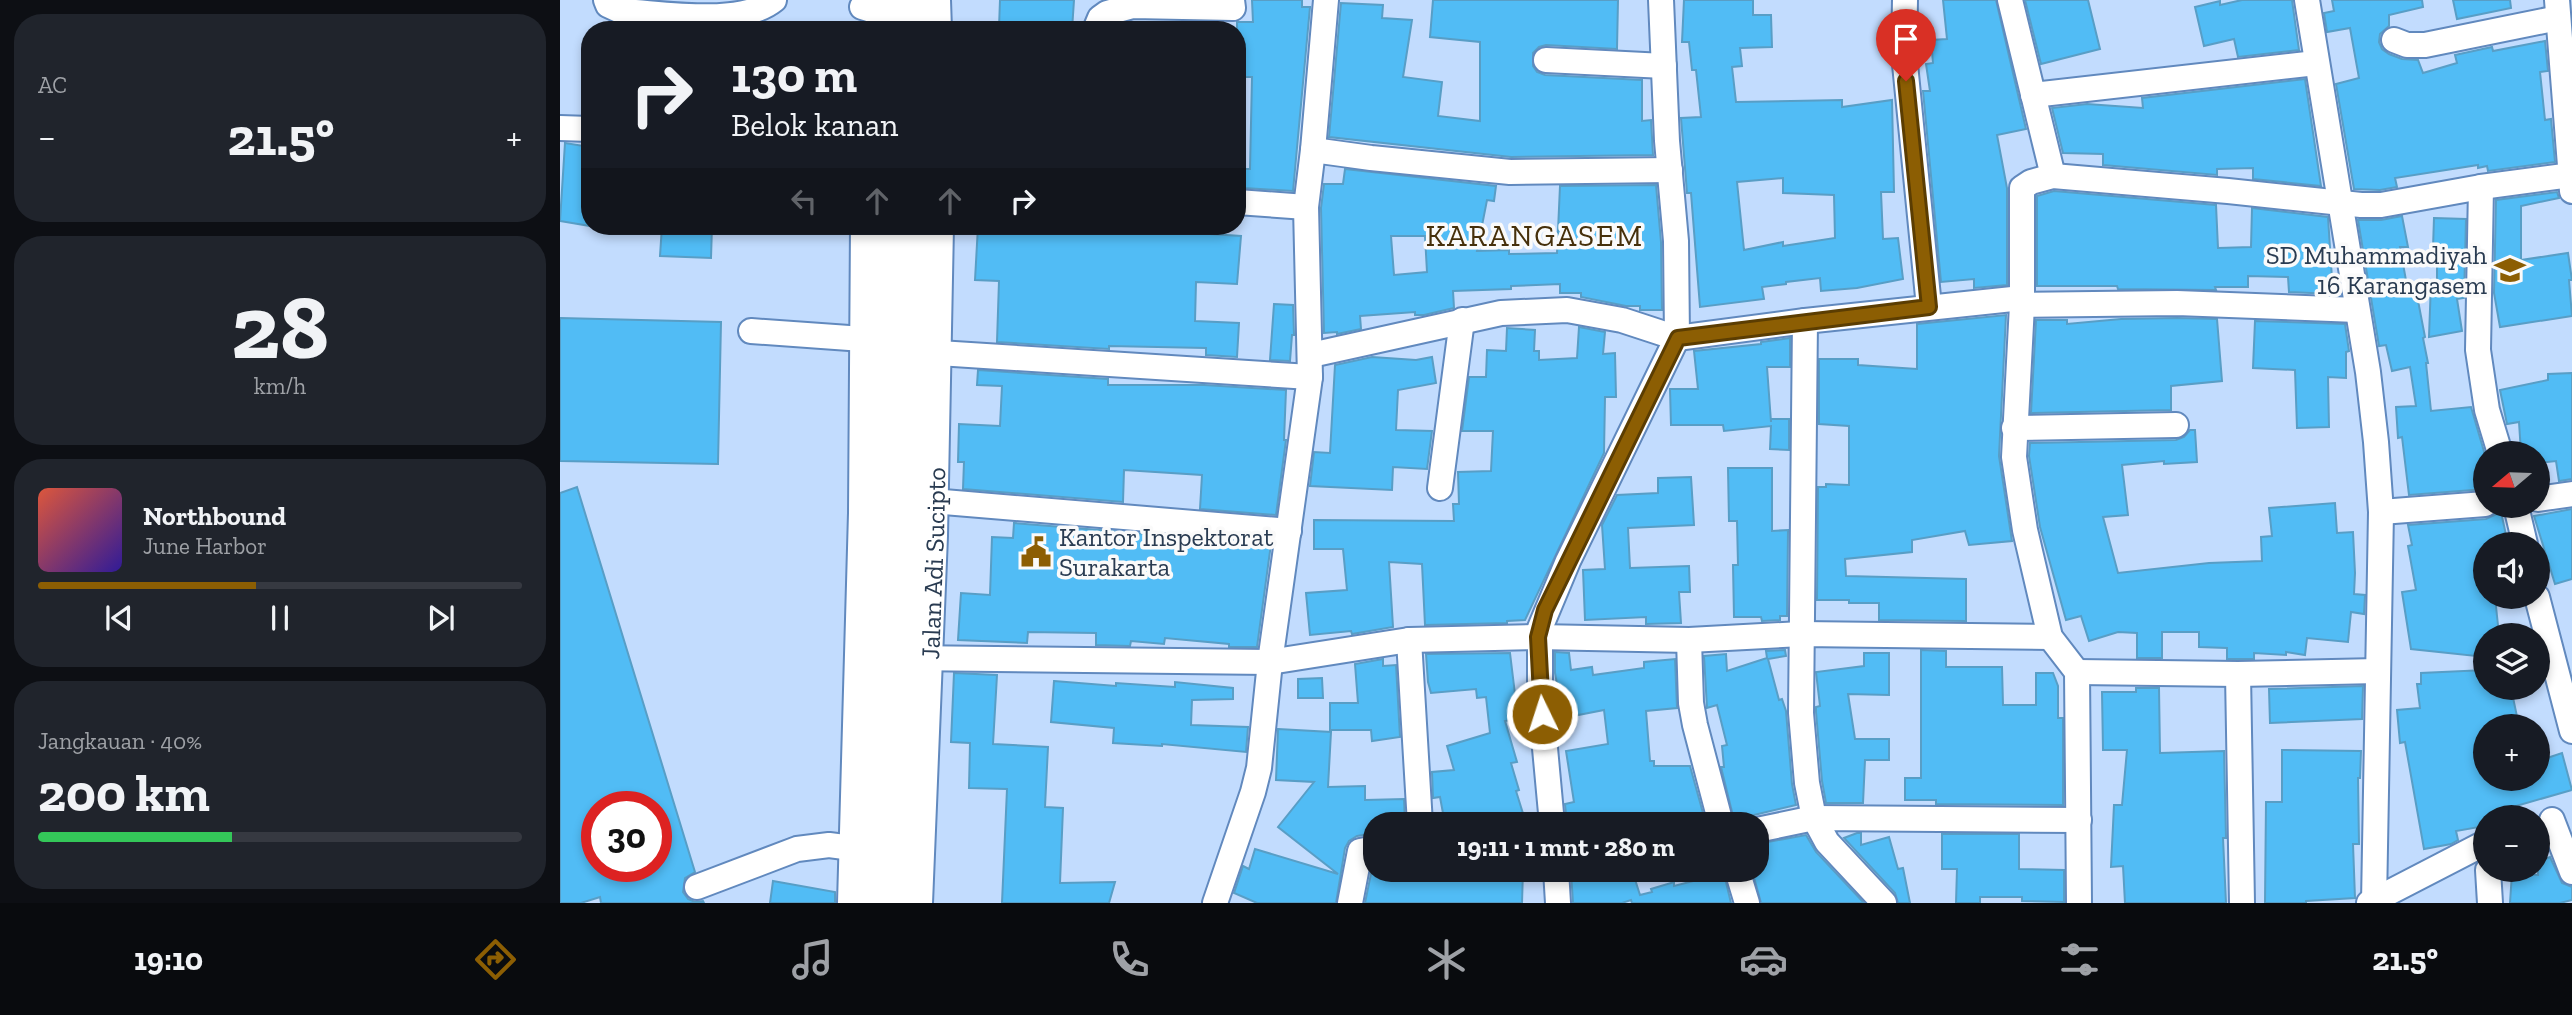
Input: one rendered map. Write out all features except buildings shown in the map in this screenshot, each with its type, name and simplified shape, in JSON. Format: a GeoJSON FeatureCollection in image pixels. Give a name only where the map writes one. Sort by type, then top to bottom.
{"type":"FeatureCollection","features":[{"type":"Feature","properties":{"kind":"highway","name":"Jalan Adi Sucipto"},"geometry":{"type":"LineString","coordinates":[[890,235],[901,346],[920,614],[917,658],[878,851],[902,903]]}},
{"type":"Feature","properties":{"kind":"highway","name":"Jalan Adi Sucipto"},"geometry":{"type":"LineString","coordinates":[[901,346],[917,235]]}},
{"type":"Feature","properties":{"kind":"highway","name":"Jalan Adi Sucipto"},"geometry":{"type":"LineString","coordinates":[[876,903],[878,851],[911,500]]}},
{"type":"Feature","properties":{"kind":"street"},"geometry":{"type":"LineString","coordinates":[[606,0],[608,5],[621,11],[730,16],[759,9],[774,0]]}},
{"type":"Feature","properties":{"kind":"street"},"geometry":{"type":"LineString","coordinates":[[1215,903],[1259,768],[1270,662],[1310,366],[1306,207],[1326,0]]}},
{"type":"Feature","properties":{"kind":"street"},"geometry":{"type":"LineString","coordinates":[[1551,812],[1540,694],[1538,637],[1545,610],[1678,338],[1676,241],[1661,0]]}},
{"type":"Feature","properties":{"kind":"street"},"geometry":{"type":"LineString","coordinates":[[1905,0],[1904,54],[1929,307]]}},
{"type":"Feature","properties":{"kind":"street"},"geometry":{"type":"LineString","coordinates":[[2010,0],[2053,176]]}},
{"type":"Feature","properties":{"kind":"street"},"geometry":{"type":"LineString","coordinates":[[2307,0],[2368,372],[2381,512],[2372,902],[2473,850]]}},
{"type":"Feature","properties":{"kind":"street"},"geometry":{"type":"LineString","coordinates":[[1099,21],[1107,13],[1133,6],[1232,13]]}},
{"type":"Feature","properties":{"kind":"street"},"geometry":{"type":"LineString","coordinates":[[2079,903],[2077,673],[2050,637],[2017,490],[2014,428],[2022,301],[2021,190],[2031,182],[2053,176],[2381,205],[2481,187],[2571,180],[2567,75],[2557,9],[2425,45],[2407,45],[2394,40]]}},
{"type":"Feature","properties":{"kind":"street"},"geometry":{"type":"LineString","coordinates":[[1546,60],[1664,66]]}},
{"type":"Feature","properties":{"kind":"street"},"geometry":{"type":"LineString","coordinates":[[2033,95],[2316,63]]}},
{"type":"Feature","properties":{"kind":"street"},"geometry":{"type":"LineString","coordinates":[[560,128],[581,129]]}},
{"type":"Feature","properties":{"kind":"street"},"geometry":{"type":"LineString","coordinates":[[1313,150],[1510,173],[1670,170]]}},
{"type":"Feature","properties":{"kind":"street"},"geometry":{"type":"LineString","coordinates":[[2481,187],[2478,350],[2487,410],[2496,441]]}},
{"type":"Feature","properties":{"kind":"street"},"geometry":{"type":"LineString","coordinates":[[1246,203],[1306,207]]}},
{"type":"Feature","properties":{"kind":"street","name":"Jalan Adi Sucipto"},"geometry":{"type":"LineString","coordinates":[[866,235],[901,346]]}},
{"type":"Feature","properties":{"kind":"street","name":"Jalan Adi Sucipto"},"geometry":{"type":"LineString","coordinates":[[850,903],[878,851],[861,513],[901,346],[938,235]]}},
{"type":"Feature","properties":{"kind":"street"},"geometry":{"type":"LineString","coordinates":[[751,331],[901,346],[1310,366],[1462,320],[1501,313],[1567,310],[1622,320],[1678,338],[1929,307],[2022,301],[2177,303],[2357,310]]}},
{"type":"Feature","properties":{"kind":"street"},"geometry":{"type":"LineString","coordinates":[[1440,488],[1462,320]]}},
{"type":"Feature","properties":{"kind":"street"},"geometry":{"type":"LineString","coordinates":[[1805,321],[1801,713],[1807,783],[1814,818],[1827,842],[1884,903]]}},
{"type":"Feature","properties":{"kind":"street"},"geometry":{"type":"LineString","coordinates":[[2014,428],[2176,425]]}},
{"type":"Feature","properties":{"kind":"street"},"geometry":{"type":"LineString","coordinates":[[2550,497],[2572,494]]}},
{"type":"Feature","properties":{"kind":"street"},"geometry":{"type":"LineString","coordinates":[[911,500],[1289,531]]}},
{"type":"Feature","properties":{"kind":"street"},"geometry":{"type":"LineString","coordinates":[[2381,512],[2473,505]]}},
{"type":"Feature","properties":{"kind":"street"},"geometry":{"type":"LineString","coordinates":[[2540,609],[2572,731]]}},
{"type":"Feature","properties":{"kind":"street"},"geometry":{"type":"LineString","coordinates":[[917,658],[1270,662],[1409,640],[1538,637],[1689,640],[1801,634],[2050,637]]}},
{"type":"Feature","properties":{"kind":"street"},"geometry":{"type":"LineString","coordinates":[[1409,640],[1419,812]]}},
{"type":"Feature","properties":{"kind":"street"},"geometry":{"type":"LineString","coordinates":[[1689,640],[1691,703],[1718,812]]}},
{"type":"Feature","properties":{"kind":"street","name":"Jalan Adi Sucipto"},"geometry":{"type":"LineString","coordinates":[[917,658],[920,903]]}},
{"type":"Feature","properties":{"kind":"street"},"geometry":{"type":"LineString","coordinates":[[2077,673],[2378,671]]}},
{"type":"Feature","properties":{"kind":"street"},"geometry":{"type":"LineString","coordinates":[[2238,674],[2242,903]]}},
{"type":"Feature","properties":{"kind":"street"},"geometry":{"type":"LineString","coordinates":[[1769,827],[1814,818],[2079,820]]}},
{"type":"Feature","properties":{"kind":"street"},"geometry":{"type":"LineString","coordinates":[[2554,819],[2572,872]]}},
{"type":"Feature","properties":{"kind":"street"},"geometry":{"type":"LineString","coordinates":[[697,887],[797,849],[830,845],[878,851]]}},
{"type":"Feature","properties":{"kind":"street"},"geometry":{"type":"LineString","coordinates":[[1350,903],[1360,851],[1363,850]]}},
{"type":"Feature","properties":{"kind":"street"},"geometry":{"type":"LineString","coordinates":[[1557,882],[1558,903]]}},
{"type":"Feature","properties":{"kind":"street"},"geometry":{"type":"LineString","coordinates":[[1741,882],[1747,903]]}},
{"type":"Feature","properties":{"kind":"street"},"geometry":{"type":"LineString","coordinates":[[2489,882],[2490,903]]}},
{"type":"Feature","properties":{"kind":"place","name":"SD Muhammadiyah 16 Karangasem"},"geometry":{"type":"Point","coordinates":[2510,270]}},
{"type":"Feature","properties":{"kind":"place","name":"Kantor Inspektorat Surakarta"},"geometry":{"type":"Point","coordinates":[1036,552]}},
{"type":"Feature","properties":{"kind":"district","name":"KARANGASEM"},"geometry":{"type":"Point","coordinates":[1535,236]}},
{"type":"Feature","properties":{"kind":"route"},"geometry":{"type":"LineString","coordinates":[[1542,714],[1538,637],[1545,610],[1678,338],[1929,307],[1906,81]]}}]}
